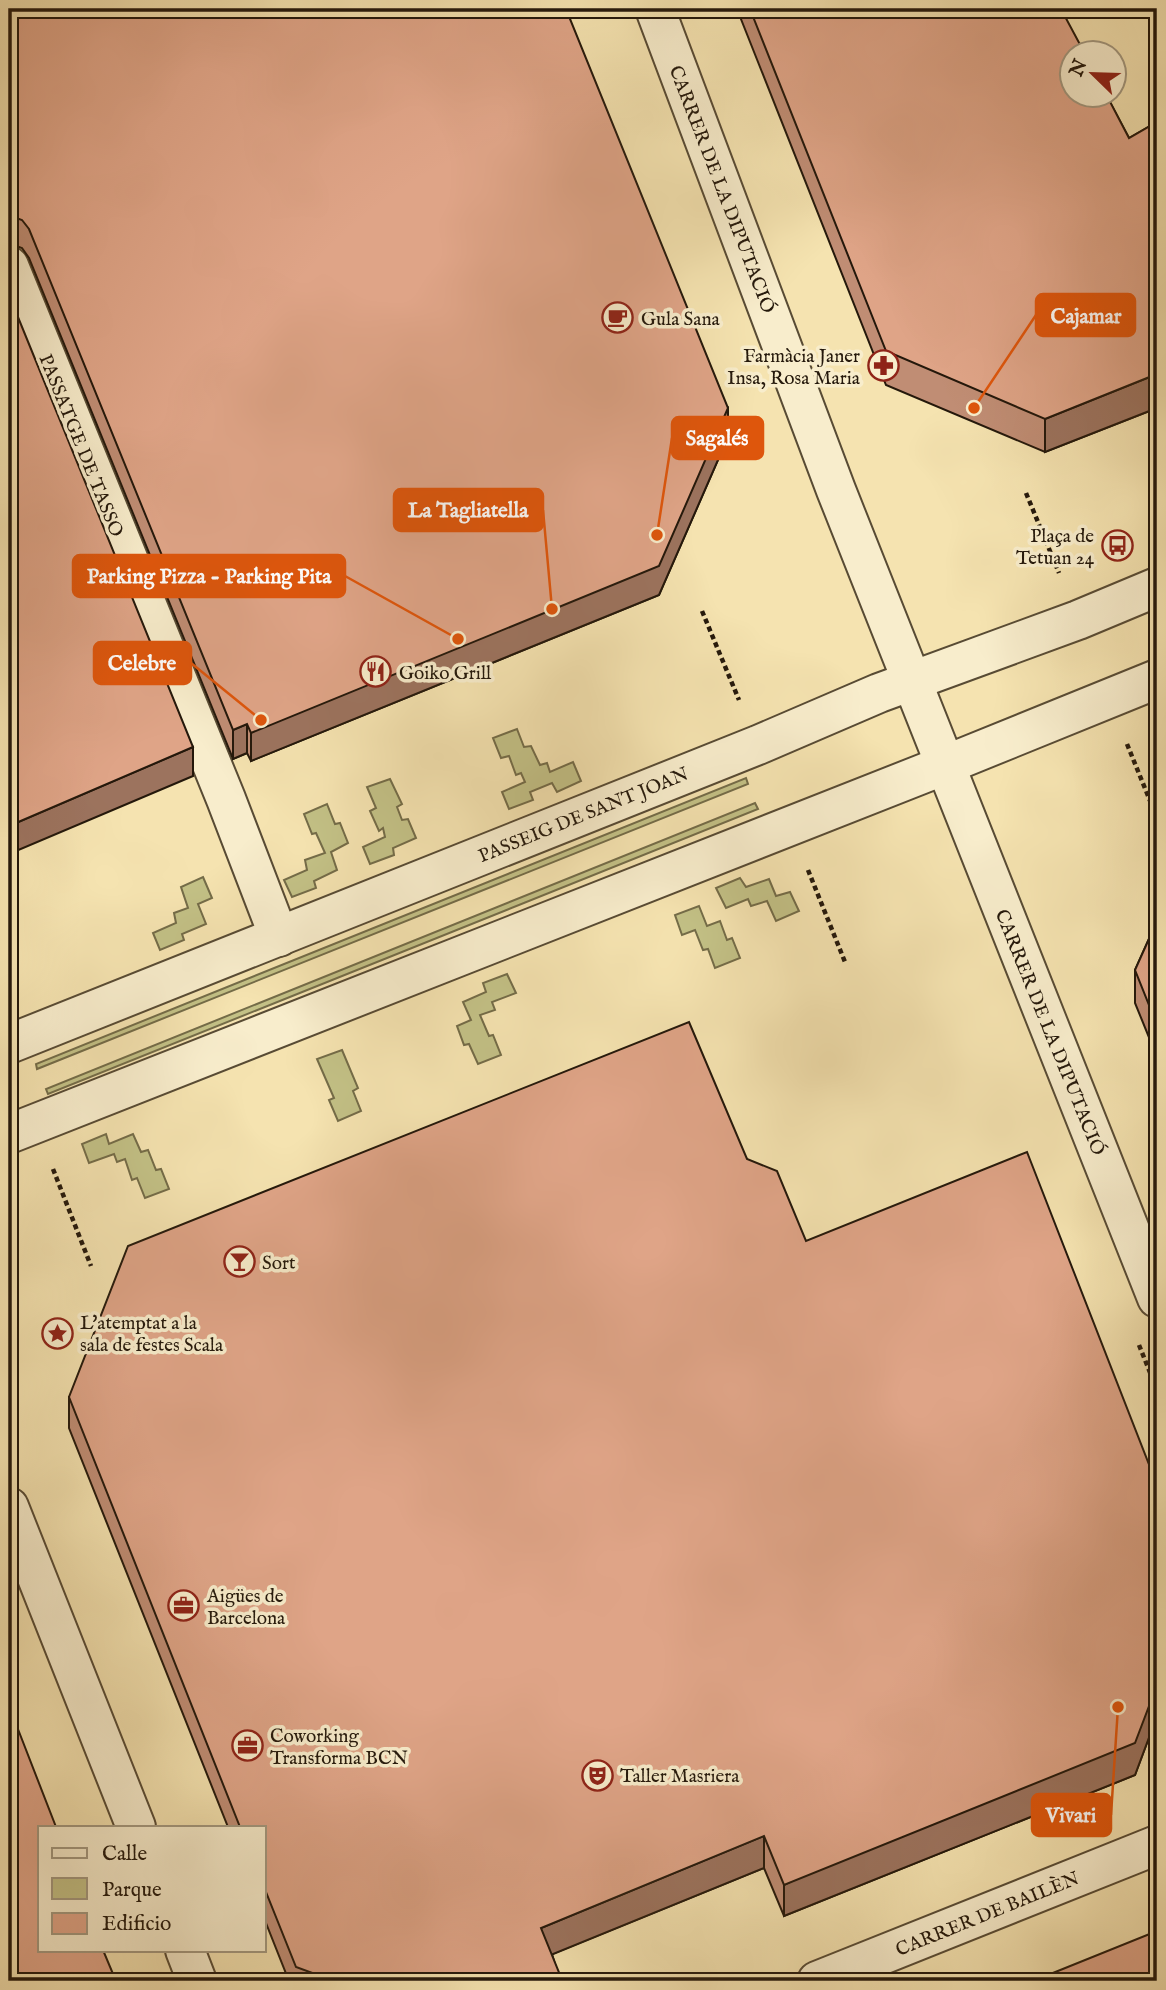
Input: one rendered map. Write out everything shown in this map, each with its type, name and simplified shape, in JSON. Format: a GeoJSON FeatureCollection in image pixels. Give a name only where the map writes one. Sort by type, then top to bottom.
{"type":"FeatureCollection","features":[{"type":"Feature","properties":{"kind":"street","name":"CARRER DE LA DIPUTACIÓ"},"geometry":{"type":"LineString","coordinates":[[655,9],[836,490],[1157,1298]]}},
{"type":"Feature","properties":{"kind":"street","name":"PASSATGE DE TASSO"},"geometry":{"type":"LineString","coordinates":[[9,266],[226,799],[279,937]]}},
{"type":"Feature","properties":{"kind":"street","name":"PASSEIG DE SANT JOAN"},"geometry":{"type":"LineString","coordinates":[[9,1044],[758,745],[879,693],[1078,620],[1157,587]]}},
{"type":"Feature","properties":{"kind":"street"},"geometry":{"type":"LineString","coordinates":[[9,1134],[1157,679]]}},
{"type":"Feature","properties":{"kind":"street"},"geometry":{"type":"LineString","coordinates":[[9,1507],[136,1826]]}},
{"type":"Feature","properties":{"kind":"street","name":"CARRER DE BAILÈN"},"geometry":{"type":"LineString","coordinates":[[817,1981],[1157,1844]]}},
{"type":"Feature","properties":{"kind":"street"},"geometry":{"type":"LineString","coordinates":[[186,1952],[197,1981]]}},
{"type":"Feature","properties":{"kind":"path"},"geometry":{"type":"LineString","coordinates":[[1026,493],[1060,577]]}},
{"type":"Feature","properties":{"kind":"path"},"geometry":{"type":"LineString","coordinates":[[702,611],[742,706]]}},
{"type":"Feature","properties":{"kind":"path"},"geometry":{"type":"LineString","coordinates":[[1124,738],[1157,818]]}},
{"type":"Feature","properties":{"kind":"path"},"geometry":{"type":"LineString","coordinates":[[805,863],[845,962]]}},
{"type":"Feature","properties":{"kind":"path"},"geometry":{"type":"LineString","coordinates":[[51,1166],[90,1266]]}},
{"type":"Feature","properties":{"kind":"green space"},"geometry":{"type":"Polygon","coordinates":[[[517,729],[524,747],[531,746],[540,765],[547,763],[550,772],[573,762],[581,781],[557,792],[552,783],[530,792],[533,800],[509,809],[502,792],[525,782],[521,773],[516,775],[509,756],[501,758],[493,738],[517,729]]]}},
{"type":"Feature","properties":{"kind":"green space"},"geometry":{"type":"Polygon","coordinates":[[[746,778],[748,784],[37,1069],[36,1064],[746,778]]]}},
{"type":"Feature","properties":{"kind":"green space"},"geometry":{"type":"Polygon","coordinates":[[[390,779],[402,804],[397,807],[402,820],[408,819],[416,838],[393,848],[394,855],[370,864],[363,847],[385,837],[383,828],[379,831],[370,811],[376,808],[367,787],[390,779]]]}},
{"type":"Feature","properties":{"kind":"green space"},"geometry":{"type":"Polygon","coordinates":[[[755,803],[758,809],[48,1094],[46,1089],[755,803]]]}},
{"type":"Feature","properties":{"kind":"green space"},"geometry":{"type":"Polygon","coordinates":[[[327,804],[335,824],[340,823],[348,843],[331,852],[337,870],[314,881],[316,888],[292,897],[284,880],[307,870],[305,860],[325,853],[316,833],[312,834],[304,814],[327,804]]]}},
{"type":"Feature","properties":{"kind":"green space"},"geometry":{"type":"Polygon","coordinates":[[[203,877],[212,898],[198,904],[206,924],[182,934],[184,940],[160,950],[153,933],[176,923],[174,913],[188,908],[181,887],[203,877]]]}},
{"type":"Feature","properties":{"kind":"green space"},"geometry":{"type":"Polygon","coordinates":[[[740,878],[746,887],[769,879],[776,896],[790,892],[799,911],[776,921],[767,901],[751,906],[748,899],[726,908],[716,888],[740,878]]]}},
{"type":"Feature","properties":{"kind":"green space"},"geometry":{"type":"Polygon","coordinates":[[[699,906],[707,926],[720,921],[727,940],[732,938],[740,958],[715,968],[708,949],[703,950],[695,930],[682,935],[675,915],[699,906]]]}},
{"type":"Feature","properties":{"kind":"green space"},"geometry":{"type":"Polygon","coordinates":[[[507,974],[516,993],[492,1002],[495,1010],[480,1015],[489,1036],[493,1035],[501,1055],[478,1064],[469,1044],[464,1045],[457,1026],[471,1020],[463,1002],[486,992],[483,983],[507,974]]]}},
{"type":"Feature","properties":{"kind":"green space"},"geometry":{"type":"Polygon","coordinates":[[[342,1050],[358,1088],[353,1091],[361,1111],[338,1121],[329,1100],[334,1098],[317,1059],[342,1050]]]}},
{"type":"Feature","properties":{"kind":"green space"},"geometry":{"type":"Polygon","coordinates":[[[106,1134],[109,1144],[133,1134],[141,1152],[148,1150],[156,1170],[161,1169],[169,1189],[145,1198],[137,1178],[132,1180],[125,1159],[117,1162],[114,1154],[89,1163],[82,1144],[106,1134]]]}},
{"type":"Feature","properties":{"kind":"building"},"geometry":{"type":"Polygon","coordinates":[[[9,9],[566,9],[728,408],[659,566],[251,733],[247,724],[233,730],[29,229],[22,220],[9,216],[9,9]]]}},
{"type":"Feature","properties":{"kind":"building"},"geometry":{"type":"Polygon","coordinates":[[[750,9],[1061,9],[1077,38],[1058,38],[1058,108],[1113,108],[1129,138],[1157,122],[1157,374],[1045,419],[886,351],[750,9]]]}},
{"type":"Feature","properties":{"kind":"building"},"geometry":{"type":"Polygon","coordinates":[[[9,295],[193,747],[9,826],[9,295]]]}},
{"type":"Feature","properties":{"kind":"building"},"geometry":{"type":"Polygon","coordinates":[[[1157,921],[1157,1025],[1135,970],[1157,921]]]}},
{"type":"Feature","properties":{"kind":"building"},"geometry":{"type":"Polygon","coordinates":[[[689,1022],[747,1159],[777,1171],[806,1241],[1027,1152],[1157,1485],[1157,1685],[1135,1743],[784,1885],[764,1836],[541,1928],[560,1975],[544,1981],[334,1981],[296,1967],[266,1892],[266,1826],[240,1826],[69,1397],[128,1246],[689,1022]]]}},
{"type":"Feature","properties":{"kind":"building"},"geometry":{"type":"Polygon","coordinates":[[[9,1706],[56,1826],[38,1826],[38,1952],[104,1952],[116,1981],[9,1981],[9,1706]]]}},
{"type":"Feature","properties":{"kind":"building"},"geometry":{"type":"Polygon","coordinates":[[[1157,1931],[1157,1981],[1033,1981],[1157,1931]]]}},
{"type":"Feature","properties":{"kind":"place","name":"Gula Sana"},"geometry":{"type":"Point","coordinates":[618,318]}},
{"type":"Feature","properties":{"kind":"place","name":"Farmàcia Janer Insa, Rosa Maria"},"geometry":{"type":"Point","coordinates":[883,366]}},
{"type":"Feature","properties":{"kind":"place","name":"Cajamar"},"geometry":{"type":"Point","coordinates":[974,408]}},
{"type":"Feature","properties":{"kind":"place","name":"Sagalés"},"geometry":{"type":"Point","coordinates":[657,535]}},
{"type":"Feature","properties":{"kind":"place","name":"Plaça de Tetuan 24"},"geometry":{"type":"Point","coordinates":[1117,546]}},
{"type":"Feature","properties":{"kind":"place","name":"La Tagliatella"},"geometry":{"type":"Point","coordinates":[552,609]}},
{"type":"Feature","properties":{"kind":"place","name":"Parking Pizza - Parking Pita"},"geometry":{"type":"Point","coordinates":[458,639]}},
{"type":"Feature","properties":{"kind":"place","name":"Goiko Grill"},"geometry":{"type":"Point","coordinates":[376,672]}},
{"type":"Feature","properties":{"kind":"place","name":"Celebre"},"geometry":{"type":"Point","coordinates":[261,720]}},
{"type":"Feature","properties":{"kind":"place","name":"Sort"},"geometry":{"type":"Point","coordinates":[239,1262]}},
{"type":"Feature","properties":{"kind":"place","name":"L'atemptat a la sala de festes Scala"},"geometry":{"type":"Point","coordinates":[57,1333]}},
{"type":"Feature","properties":{"kind":"place","name":"Aigües de Barcelona"},"geometry":{"type":"Point","coordinates":[184,1606]}},
{"type":"Feature","properties":{"kind":"place","name":"Vivari"},"geometry":{"type":"Point","coordinates":[1118,1707]}},
{"type":"Feature","properties":{"kind":"place","name":"Coworking Transforma BCN"},"geometry":{"type":"Point","coordinates":[247,1746]}},
{"type":"Feature","properties":{"kind":"place","name":"Taller Masriera"},"geometry":{"type":"Point","coordinates":[597,1775]}}]}
